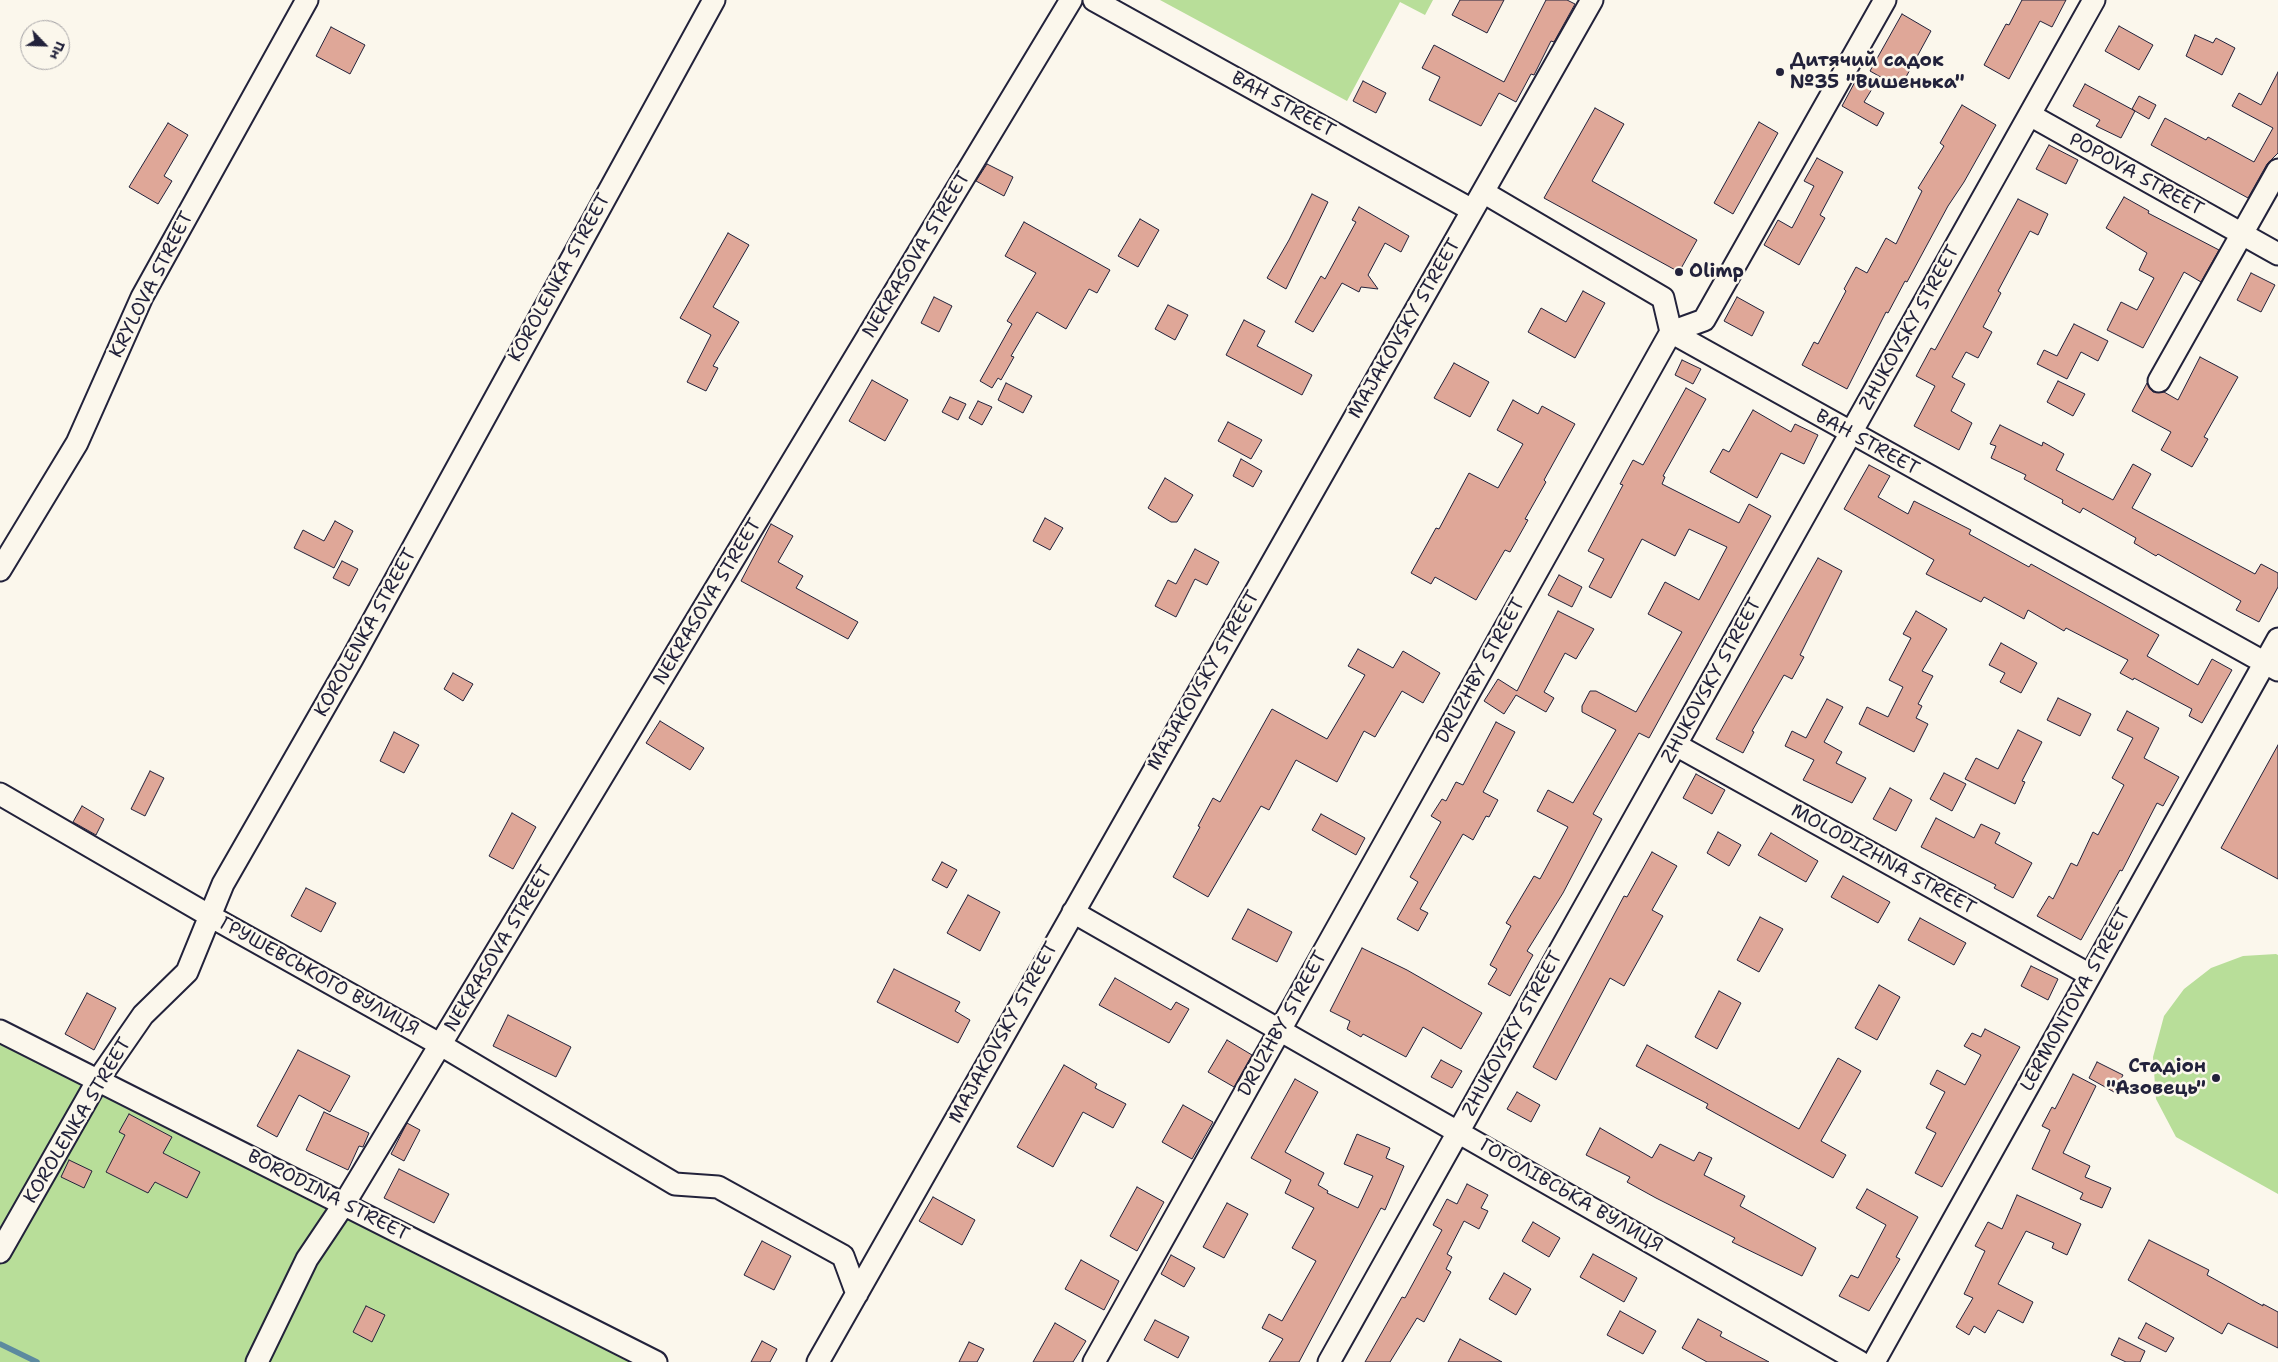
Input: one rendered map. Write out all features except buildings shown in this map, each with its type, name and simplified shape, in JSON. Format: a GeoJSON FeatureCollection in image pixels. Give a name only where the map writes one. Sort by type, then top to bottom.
{"type":"FeatureCollection","features":[{"type":"Feature","properties":{"kind":"street","name":"KRYLOVA STREET"},"geometry":{"type":"LineString","coordinates":[[0,570],[77,443],[142,296],[306,0]]}},
{"type":"Feature","properties":{"kind":"street","name":"KOROLENKA STREET"},"geometry":{"type":"LineString","coordinates":[[0,1252],[98,1080],[144,1016],[187,972],[223,884],[352,659],[714,0]]}},
{"type":"Feature","properties":{"kind":"street","name":"NEKRASOVA STREET"},"geometry":{"type":"LineString","coordinates":[[257,1362],[307,1259],[344,1204],[441,1045],[1071,0]]}},
{"type":"Feature","properties":{"kind":"street","name":"MAJAKOVSKY STREET"},"geometry":{"type":"LineString","coordinates":[[818,1362],[1592,0]]}},
{"type":"Feature","properties":{"kind":"street"},"geometry":{"type":"LineString","coordinates":[[1483,192],[1663,298],[1671,332],[1704,320],[1886,0]]}},
{"type":"Feature","properties":{"kind":"street","name":"ZHUKOVSKY STREET"},"geometry":{"type":"LineString","coordinates":[[1329,1362],[2094,0]]}},
{"type":"Feature","properties":{"kind":"street","name":"BAH STREET"},"geometry":{"type":"LineString","coordinates":[[1108,3],[1472,210]]}},
{"type":"Feature","properties":{"kind":"street","name":"POPOVA STREET"},"geometry":{"type":"LineString","coordinates":[[2030,115],[2278,254]]}},
{"type":"Feature","properties":{"kind":"street"},"geometry":{"type":"LineString","coordinates":[[2159,381],[2278,170]]}},
{"type":"Feature","properties":{"kind":"street","name":"BAH STREET"},"geometry":{"type":"LineString","coordinates":[[1671,332],[1851,434],[2271,666]]}},
{"type":"Feature","properties":{"kind":"street","name":"DRUZHBY STREET"},"geometry":{"type":"LineString","coordinates":[[1094,1362],[1671,332]]}},
{"type":"Feature","properties":{"kind":"street","name":"LERMONTOVA STREET"},"geometry":{"type":"LineString","coordinates":[[1874,1362],[2090,975],[2271,666],[2278,639]]}},
{"type":"Feature","properties":{"kind":"street","name":"MOLODIZHNA STREET"},"geometry":{"type":"LineString","coordinates":[[1676,744],[2090,975]]}},
{"type":"Feature","properties":{"kind":"street","name":"ГРУШЕВСЬКОГО ВУЛИЦЯ"},"geometry":{"type":"LineString","coordinates":[[0,794],[210,916],[441,1045],[675,1184],[718,1187],[843,1256],[857,1294]]}},
{"type":"Feature","properties":{"kind":"street","name":"ГОГОЛІВСЬКА ВУЛИЦЯ"},"geometry":{"type":"LineString","coordinates":[[1073,912],[1860,1362]]}},
{"type":"Feature","properties":{"kind":"street","name":"BORODINA STREET"},"geometry":{"type":"LineString","coordinates":[[0,1031],[656,1362]]}},
{"type":"Feature","properties":{"kind":"green space"},"geometry":{"type":"Polygon","coordinates":[[[1160,0],[1433,0],[1425,15],[1400,2],[1347,101],[1160,0]]]}},
{"type":"Feature","properties":{"kind":"green space","name":"Стадіон \"Азовець\""},"geometry":{"type":"Polygon","coordinates":[[[2278,955],[2278,1194],[2176,1137],[2156,1099],[2153,1057],[2164,1016],[2184,989],[2211,968],[2243,956],[2278,955]]]}},
{"type":"Feature","properties":{"kind":"green space"},"geometry":{"type":"Polygon","coordinates":[[[0,1031],[648,1362],[0,1362],[0,1031]]]}},
{"type":"Feature","properties":{"kind":"waterway"},"geometry":{"type":"LineString","coordinates":[[0,1344],[37,1362]]}},
{"type":"Feature","properties":{"kind":"place","name":"Дитячий садок №35 \"Вишенька\""},"geometry":{"type":"Point","coordinates":[1780,72]}},
{"type":"Feature","properties":{"kind":"place","name":"Olimp"},"geometry":{"type":"Point","coordinates":[1679,272]}},
{"type":"Feature","properties":{"kind":"place","name":"Стадіон \"Азовець\""},"geometry":{"type":"Point","coordinates":[2216,1078]}}]}
